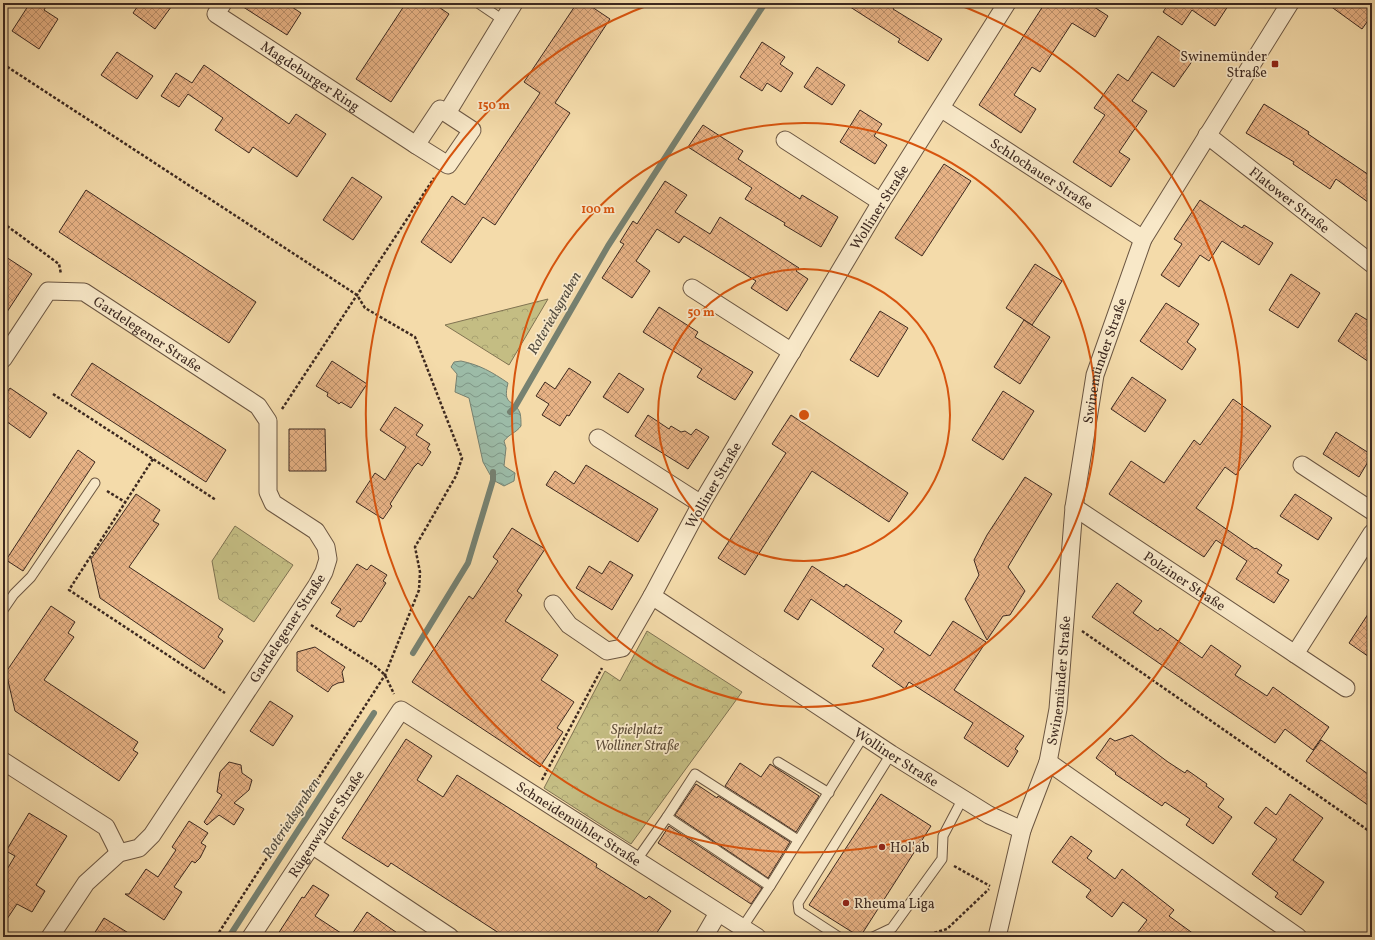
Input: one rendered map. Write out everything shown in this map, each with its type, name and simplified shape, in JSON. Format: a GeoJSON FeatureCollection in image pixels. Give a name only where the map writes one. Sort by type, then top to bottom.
{"type":"FeatureCollection","features":[{"type":"Feature","properties":{"kind":"street","name":"Magdeburger Ring"},"geometry":{"type":"LineString","coordinates":[[223,3],[216,14],[444,163]]}},
{"type":"Feature","properties":{"kind":"street"},"geometry":{"type":"LineString","coordinates":[[447,113],[514,3]]}},
{"type":"Feature","properties":{"kind":"street","name":"Swinemünder Straße"},"geometry":{"type":"LineString","coordinates":[[997,937],[1022,830],[1048,762],[1058,709],[1067,621],[1074,507],[1095,375],[1142,239],[1290,3]]}},
{"type":"Feature","properties":{"kind":"street","name":"Wolliner Straße"},"geometry":{"type":"LineString","coordinates":[[1005,4],[942,109],[881,202],[701,504],[652,596],[891,754],[989,815],[1022,830]]}},
{"type":"Feature","properties":{"kind":"street"},"geometry":{"type":"LineString","coordinates":[[416,144],[440,109],[472,130],[448,165],[444,163]]}},
{"type":"Feature","properties":{"kind":"street","name":"Schlochauer Straße"},"geometry":{"type":"LineString","coordinates":[[942,109],[1142,239]]}},
{"type":"Feature","properties":{"kind":"street","name":"Flatower Straße"},"geometry":{"type":"LineString","coordinates":[[1207,135],[1372,264]]}},
{"type":"Feature","properties":{"kind":"street"},"geometry":{"type":"LineString","coordinates":[[785,140],[881,202]]}},
{"type":"Feature","properties":{"kind":"street"},"geometry":{"type":"LineString","coordinates":[[692,288],[792,352]]}},
{"type":"Feature","properties":{"kind":"street","name":"Gardelegener Straße"},"geometry":{"type":"LineString","coordinates":[[3,359],[48,292],[84,292],[258,406],[268,421],[268,492],[273,503],[316,531],[326,547],[328,559],[324,572],[297,616],[152,835],[139,848],[119,853],[86,883],[50,937]]}},
{"type":"Feature","properties":{"kind":"street"},"geometry":{"type":"LineString","coordinates":[[598,438],[701,504]]}},
{"type":"Feature","properties":{"kind":"street"},"geometry":{"type":"LineString","coordinates":[[1302,466],[1372,511]]}},
{"type":"Feature","properties":{"kind":"street","name":"Polziner Straße"},"geometry":{"type":"LineString","coordinates":[[1074,507],[1346,688]]}},
{"type":"Feature","properties":{"kind":"street"},"geometry":{"type":"LineString","coordinates":[[1295,654],[1372,533]]}},
{"type":"Feature","properties":{"kind":"street"},"geometry":{"type":"LineString","coordinates":[[553,604],[569,625],[607,651],[622,648],[652,596]]}},
{"type":"Feature","properties":{"kind":"street","name":"Schneidemühler Straße"},"geometry":{"type":"LineString","coordinates":[[401,710],[531,795],[757,937]]}},
{"type":"Feature","properties":{"kind":"street","name":"Rügenwalder Straße"},"geometry":{"type":"LineString","coordinates":[[251,937],[401,710]]}},
{"type":"Feature","properties":{"kind":"street"},"geometry":{"type":"LineString","coordinates":[[3,761],[106,827],[119,853]]}},
{"type":"Feature","properties":{"kind":"street","name":"Swinemünder Straße"},"geometry":{"type":"LineString","coordinates":[[1048,762],[1298,937]]}},
{"type":"Feature","properties":{"kind":"street"},"geometry":{"type":"LineString","coordinates":[[312,845],[450,937]]}},
{"type":"Feature","properties":{"kind":"street"},"geometry":{"type":"LineString","coordinates":[[704,937],[718,913]]}},
{"type":"Feature","properties":{"kind":"lane"},"geometry":{"type":"LineString","coordinates":[[478,3],[504,20]]}},
{"type":"Feature","properties":{"kind":"lane"},"geometry":{"type":"LineString","coordinates":[[3,610],[14,594],[31,577],[95,483]]}},
{"type":"Feature","properties":{"kind":"lane"},"geometry":{"type":"LineString","coordinates":[[742,928],[829,793],[864,735]]}},
{"type":"Feature","properties":{"kind":"lane"},"geometry":{"type":"LineString","coordinates":[[839,937],[799,911],[798,903],[891,754]]}},
{"type":"Feature","properties":{"kind":"lane"},"geometry":{"type":"LineString","coordinates":[[778,762],[829,793]]}},
{"type":"Feature","properties":{"kind":"lane"},"geometry":{"type":"LineString","coordinates":[[636,861],[667,817],[694,774],[798,840]]}},
{"type":"Feature","properties":{"kind":"lane"},"geometry":{"type":"LineString","coordinates":[[873,937],[892,928],[942,859],[943,836],[963,798]]}},
{"type":"Feature","properties":{"kind":"lane"},"geometry":{"type":"LineString","coordinates":[[667,817],[770,886]]}},
{"type":"Feature","properties":{"kind":"path"},"geometry":{"type":"LineString","coordinates":[[3,64],[357,295],[365,308],[415,337],[462,458],[456,476],[415,547],[420,572],[419,590],[385,675],[216,937]]}},
{"type":"Feature","properties":{"kind":"path"},"geometry":{"type":"LineString","coordinates":[[268,421],[278,415],[444,163]]}},
{"type":"Feature","properties":{"kind":"path"},"geometry":{"type":"LineString","coordinates":[[3,223],[59,264],[64,291]]}},
{"type":"Feature","properties":{"kind":"path"},"geometry":{"type":"LineString","coordinates":[[52,394],[216,500]]}},
{"type":"Feature","properties":{"kind":"path"},"geometry":{"type":"LineString","coordinates":[[153,459],[69,590],[239,702]]}},
{"type":"Feature","properties":{"kind":"path"},"geometry":{"type":"LineString","coordinates":[[95,483],[125,502]]}},
{"type":"Feature","properties":{"kind":"path"},"geometry":{"type":"LineString","coordinates":[[297,616],[375,666],[385,675],[401,710]]}},
{"type":"Feature","properties":{"kind":"path"},"geometry":{"type":"LineString","coordinates":[[1067,621],[1372,833]]}},
{"type":"Feature","properties":{"kind":"path"},"geometry":{"type":"LineString","coordinates":[[531,795],[540,782],[603,665],[607,651]]}},
{"type":"Feature","properties":{"kind":"path"},"geometry":{"type":"LineString","coordinates":[[920,937],[947,929],[992,886],[942,859]]}},
{"type":"Feature","properties":{"kind":"green space"},"geometry":{"type":"Polygon","coordinates":[[[548,299],[509,365],[445,325],[548,299]]]}},
{"type":"Feature","properties":{"kind":"green space"},"geometry":{"type":"Polygon","coordinates":[[[235,526],[293,565],[254,622],[219,599],[212,561],[235,526]]]}},
{"type":"Feature","properties":{"kind":"green space","name":"Spielplatz Wolliner Straße"},"geometry":{"type":"Polygon","coordinates":[[[647,631],[742,692],[631,844],[544,788],[605,671],[620,681],[647,631]]]}},
{"type":"Feature","properties":{"kind":"water"},"geometry":{"type":"Polygon","coordinates":[[[461,361],[486,369],[508,383],[506,396],[518,408],[520,413],[521,426],[504,441],[506,448],[504,466],[515,473],[514,481],[504,486],[493,480],[483,462],[469,398],[455,392],[457,374],[451,367],[454,362],[461,361]]]}},
{"type":"Feature","properties":{"kind":"building"},"geometry":{"type":"Polygon","coordinates":[[[30,3],[48,3],[44,10],[58,19],[39,49],[12,31],[30,3]]]}},
{"type":"Feature","properties":{"kind":"building"},"geometry":{"type":"Polygon","coordinates":[[[140,3],[174,3],[155,29],[133,13],[140,3]]]}},
{"type":"Feature","properties":{"kind":"building"},"geometry":{"type":"Polygon","coordinates":[[[237,3],[286,3],[301,13],[287,35],[237,3]]]}},
{"type":"Feature","properties":{"kind":"building"},"geometry":{"type":"Polygon","coordinates":[[[406,3],[433,3],[449,14],[391,102],[356,79],[406,3]]]}},
{"type":"Feature","properties":{"kind":"building"},"geometry":{"type":"Polygon","coordinates":[[[577,3],[586,3],[610,19],[555,103],[570,113],[495,225],[483,217],[451,263],[421,242],[452,196],[465,205],[540,93],[524,82],[577,3]]]}},
{"type":"Feature","properties":{"kind":"building"},"geometry":{"type":"Polygon","coordinates":[[[844,3],[897,3],[893,9],[942,39],[928,61],[898,42],[900,39],[844,3]]]}},
{"type":"Feature","properties":{"kind":"building"},"geometry":{"type":"Polygon","coordinates":[[[1045,3],[1088,3],[1108,16],[1095,37],[1072,23],[1040,72],[1032,67],[1014,95],[1036,109],[1021,133],[979,105],[1045,3]]]}},
{"type":"Feature","properties":{"kind":"building"},"geometry":{"type":"Polygon","coordinates":[[[1169,3],[1230,3],[1215,26],[1192,10],[1182,25],[1163,12],[1169,3]]]}},
{"type":"Feature","properties":{"kind":"building"},"geometry":{"type":"Polygon","coordinates":[[[1326,3],[1372,3],[1372,15],[1362,29],[1326,3]]]}},
{"type":"Feature","properties":{"kind":"building"},"geometry":{"type":"Polygon","coordinates":[[[1158,36],[1193,60],[1174,87],[1152,72],[1132,101],[1147,111],[1119,152],[1130,159],[1111,187],[1073,162],[1105,115],[1094,108],[1118,74],[1128,81],[1158,36]]]}},
{"type":"Feature","properties":{"kind":"building"},"geometry":{"type":"Polygon","coordinates":[[[762,42],[785,57],[780,64],[793,73],[781,92],[767,83],[762,91],[740,77],[762,42]]]}},
{"type":"Feature","properties":{"kind":"building"},"geometry":{"type":"Polygon","coordinates":[[[117,52],[153,76],[137,99],[101,75],[117,52]]]}},
{"type":"Feature","properties":{"kind":"building"},"geometry":{"type":"Polygon","coordinates":[[[204,65],[289,124],[296,114],[326,134],[297,177],[253,147],[249,153],[215,130],[223,118],[188,94],[179,107],[161,96],[176,73],[192,83],[204,65]]]}},
{"type":"Feature","properties":{"kind":"building"},"geometry":{"type":"Polygon","coordinates":[[[817,67],[845,85],[832,105],[804,87],[817,67]]]}},
{"type":"Feature","properties":{"kind":"building"},"geometry":{"type":"Polygon","coordinates":[[[1264,104],[1309,132],[1308,134],[1372,177],[1372,205],[1336,179],[1330,189],[1293,164],[1294,162],[1246,133],[1264,104]]]}},
{"type":"Feature","properties":{"kind":"building"},"geometry":{"type":"Polygon","coordinates":[[[860,110],[882,124],[874,136],[887,145],[875,164],[840,142],[860,110]]]}},
{"type":"Feature","properties":{"kind":"building"},"geometry":{"type":"Polygon","coordinates":[[[703,125],[743,151],[738,159],[800,199],[802,195],[838,217],[821,247],[745,199],[752,188],[688,147],[703,125]]]}},
{"type":"Feature","properties":{"kind":"building"},"geometry":{"type":"Polygon","coordinates":[[[944,164],[971,181],[922,256],[895,238],[944,164]]]}},
{"type":"Feature","properties":{"kind":"building"},"geometry":{"type":"Polygon","coordinates":[[[352,177],[382,197],[353,240],[323,220],[352,177]]]}},
{"type":"Feature","properties":{"kind":"building"},"geometry":{"type":"Polygon","coordinates":[[[665,181],[687,195],[675,212],[710,234],[720,217],[799,268],[796,271],[808,279],[787,311],[751,288],[756,281],[684,236],[679,243],[657,229],[636,261],[650,271],[632,298],[602,278],[624,244],[620,242],[633,221],[637,224],[665,181]]]}},
{"type":"Feature","properties":{"kind":"building"},"geometry":{"type":"Polygon","coordinates":[[[86,190],[256,302],[229,343],[59,232],[86,190]]]}},
{"type":"Feature","properties":{"kind":"building"},"geometry":{"type":"Polygon","coordinates":[[[1200,200],[1242,228],[1244,225],[1273,243],[1259,265],[1222,241],[1209,261],[1200,255],[1179,287],[1161,275],[1182,244],[1174,239],[1200,200]]]}},
{"type":"Feature","properties":{"kind":"building"},"geometry":{"type":"Polygon","coordinates":[[[3,255],[32,274],[3,318],[3,255]]]}},
{"type":"Feature","properties":{"kind":"building"},"geometry":{"type":"Polygon","coordinates":[[[1035,264],[1062,281],[1032,325],[1006,308],[1035,264]]]}},
{"type":"Feature","properties":{"kind":"building"},"geometry":{"type":"Polygon","coordinates":[[[1291,274],[1320,293],[1298,328],[1269,310],[1291,274]]]}},
{"type":"Feature","properties":{"kind":"building"},"geometry":{"type":"Polygon","coordinates":[[[1166,303],[1199,324],[1187,342],[1196,349],[1182,370],[1140,341],[1166,303]]]}},
{"type":"Feature","properties":{"kind":"building"},"geometry":{"type":"Polygon","coordinates":[[[659,307],[698,332],[695,337],[753,372],[735,400],[697,377],[702,369],[643,332],[659,307]]]}},
{"type":"Feature","properties":{"kind":"building"},"geometry":{"type":"Polygon","coordinates":[[[880,311],[908,328],[878,377],[850,360],[880,311]]]}},
{"type":"Feature","properties":{"kind":"building"},"geometry":{"type":"Polygon","coordinates":[[[1356,313],[1372,323],[1372,364],[1338,341],[1356,313]]]}},
{"type":"Feature","properties":{"kind":"building"},"geometry":{"type":"Polygon","coordinates":[[[1024,320],[1050,337],[1020,384],[994,367],[1024,320]]]}},
{"type":"Feature","properties":{"kind":"building"},"geometry":{"type":"Polygon","coordinates":[[[332,361],[367,384],[351,408],[341,402],[339,404],[327,396],[328,393],[316,386],[332,361]]]}},
{"type":"Feature","properties":{"kind":"building"},"geometry":{"type":"Polygon","coordinates":[[[92,363],[226,450],[206,482],[71,395],[92,363]]]}},
{"type":"Feature","properties":{"kind":"building"},"geometry":{"type":"Polygon","coordinates":[[[569,368],[591,382],[569,416],[567,415],[560,426],[542,415],[549,404],[536,396],[545,382],[555,389],[569,368]]]}},
{"type":"Feature","properties":{"kind":"building"},"geometry":{"type":"Polygon","coordinates":[[[619,373],[644,389],[628,413],[603,397],[619,373]]]}},
{"type":"Feature","properties":{"kind":"building"},"geometry":{"type":"Polygon","coordinates":[[[1132,377],[1166,400],[1145,432],[1111,409],[1132,377]]]}},
{"type":"Feature","properties":{"kind":"building"},"geometry":{"type":"Polygon","coordinates":[[[10,388],[47,413],[30,438],[3,419],[3,398],[10,388]]]}},
{"type":"Feature","properties":{"kind":"building"},"geometry":{"type":"Polygon","coordinates":[[[1003,391],[1034,411],[1003,460],[972,440],[1003,391]]]}},
{"type":"Feature","properties":{"kind":"building"},"geometry":{"type":"Polygon","coordinates":[[[1233,399],[1271,426],[1236,475],[1225,467],[1196,508],[1255,549],[1256,548],[1282,565],[1277,573],[1289,580],[1274,603],[1236,579],[1247,561],[1216,540],[1204,557],[1109,494],[1131,461],[1164,483],[1194,440],[1200,445],[1233,399]]]}},
{"type":"Feature","properties":{"kind":"building"},"geometry":{"type":"Polygon","coordinates":[[[395,407],[423,425],[416,435],[430,444],[427,449],[431,452],[422,466],[418,463],[414,467],[390,504],[392,506],[383,519],[356,502],[375,473],[385,480],[406,447],[380,430],[395,407]]]}},
{"type":"Feature","properties":{"kind":"building"},"geometry":{"type":"Polygon","coordinates":[[[648,415],[669,429],[671,426],[681,432],[685,431],[691,435],[696,429],[709,437],[688,469],[635,436],[648,415]]]}},
{"type":"Feature","properties":{"kind":"building"},"geometry":{"type":"Polygon","coordinates":[[[791,415],[908,493],[889,522],[812,471],[745,575],[718,558],[786,453],[772,444],[791,415]]]}},
{"type":"Feature","properties":{"kind":"building"},"geometry":{"type":"Polygon","coordinates":[[[289,429],[325,429],[326,471],[289,471],[289,429]]]}},
{"type":"Feature","properties":{"kind":"building"},"geometry":{"type":"Polygon","coordinates":[[[1336,432],[1372,455],[1359,477],[1323,454],[1336,432]]]}},
{"type":"Feature","properties":{"kind":"building"},"geometry":{"type":"Polygon","coordinates":[[[78,450],[95,462],[23,571],[6,560],[78,450]]]}},
{"type":"Feature","properties":{"kind":"building"},"geometry":{"type":"Polygon","coordinates":[[[586,465],[658,509],[638,542],[546,485],[555,471],[574,484],[586,465]]]}},
{"type":"Feature","properties":{"kind":"building"},"geometry":{"type":"Polygon","coordinates":[[[1025,477],[1052,494],[1008,567],[1025,591],[1010,615],[1003,616],[987,640],[965,599],[979,575],[974,560],[987,535],[1025,477]]]}},
{"type":"Feature","properties":{"kind":"building"},"geometry":{"type":"Polygon","coordinates":[[[136,494],[160,510],[153,521],[159,524],[129,567],[223,629],[218,637],[223,641],[204,669],[100,598],[91,559],[136,494]]]}},
{"type":"Feature","properties":{"kind":"building"},"geometry":{"type":"Polygon","coordinates":[[[1295,494],[1332,518],[1318,540],[1280,516],[1295,494]]]}},
{"type":"Feature","properties":{"kind":"building"},"geometry":{"type":"Polygon","coordinates":[[[512,528],[545,549],[517,591],[522,595],[505,621],[558,655],[541,680],[574,702],[557,728],[563,732],[540,767],[412,682],[469,596],[473,599],[498,561],[493,557],[512,528]]]}},
{"type":"Feature","properties":{"kind":"building"},"geometry":{"type":"Polygon","coordinates":[[[610,561],[633,575],[612,610],[576,588],[589,566],[602,574],[610,561]]]}},
{"type":"Feature","properties":{"kind":"building"},"geometry":{"type":"Polygon","coordinates":[[[357,564],[367,570],[371,565],[387,575],[383,581],[386,583],[361,622],[358,621],[354,627],[336,616],[341,609],[331,603],[357,564]]]}},
{"type":"Feature","properties":{"kind":"building"},"geometry":{"type":"Polygon","coordinates":[[[812,566],[844,587],[846,584],[902,621],[894,632],[930,656],[953,621],[986,642],[954,690],[1024,736],[1015,749],[1018,751],[1008,767],[964,738],[973,723],[909,682],[905,689],[872,666],[884,649],[811,599],[798,620],[784,611],[812,566]]]}},
{"type":"Feature","properties":{"kind":"building"},"geometry":{"type":"Polygon","coordinates":[[[1117,583],[1142,601],[1133,613],[1158,631],[1160,628],[1202,658],[1211,645],[1241,666],[1235,675],[1267,696],[1273,687],[1329,727],[1313,750],[1285,729],[1275,743],[1092,617],[1117,583]]]}},
{"type":"Feature","properties":{"kind":"building"},"geometry":{"type":"Polygon","coordinates":[[[51,606],[75,622],[68,633],[74,637],[44,680],[138,742],[133,750],[138,753],[119,781],[15,711],[6,672],[51,606]]]}},
{"type":"Feature","properties":{"kind":"building"},"geometry":{"type":"Polygon","coordinates":[[[1372,608],[1372,659],[1349,643],[1372,608]]]}},
{"type":"Feature","properties":{"kind":"building"},"geometry":{"type":"Polygon","coordinates":[[[315,647],[345,667],[342,672],[344,682],[332,686],[328,692],[297,671],[297,652],[315,647]]]}},
{"type":"Feature","properties":{"kind":"building"},"geometry":{"type":"Polygon","coordinates":[[[270,701],[293,716],[273,746],[250,731],[270,701]]]}},
{"type":"Feature","properties":{"kind":"building"},"geometry":{"type":"Polygon","coordinates":[[[1132,735],[1185,773],[1187,770],[1207,784],[1206,786],[1224,799],[1218,807],[1232,817],[1213,844],[1186,825],[1190,819],[1165,802],[1162,806],[1115,774],[1116,773],[1096,758],[1110,738],[1115,741],[1132,735]]]}},
{"type":"Feature","properties":{"kind":"building"},"geometry":{"type":"Polygon","coordinates":[[[406,739],[432,756],[417,780],[443,797],[457,775],[597,864],[596,867],[646,899],[649,896],[671,911],[654,937],[505,937],[391,863],[388,867],[342,838],[406,739]]]}},
{"type":"Feature","properties":{"kind":"building"},"geometry":{"type":"Polygon","coordinates":[[[1321,740],[1372,777],[1372,808],[1306,761],[1321,740]]]}},
{"type":"Feature","properties":{"kind":"building"},"geometry":{"type":"Polygon","coordinates":[[[229,762],[241,765],[242,773],[252,780],[249,790],[234,803],[244,809],[234,825],[219,815],[207,825],[204,822],[222,795],[217,792],[220,772],[229,762]]]}},
{"type":"Feature","properties":{"kind":"building"},"geometry":{"type":"Polygon","coordinates":[[[740,763],[761,777],[770,764],[819,796],[796,832],[725,786],[740,763]]]}},
{"type":"Feature","properties":{"kind":"building"},"geometry":{"type":"Polygon","coordinates":[[[696,784],[717,798],[718,796],[790,842],[768,878],[675,815],[696,784]]]}},
{"type":"Feature","properties":{"kind":"building","name":"Hol'ab"},"geometry":{"type":"Polygon","coordinates":[[[881,794],[931,826],[860,937],[809,905],[881,794]]]}},
{"type":"Feature","properties":{"kind":"building"},"geometry":{"type":"Polygon","coordinates":[[[1290,794],[1323,818],[1293,860],[1324,882],[1301,915],[1275,897],[1278,893],[1252,874],[1277,839],[1254,823],[1266,807],[1276,815],[1290,794]]]}},
{"type":"Feature","properties":{"kind":"building"},"geometry":{"type":"Polygon","coordinates":[[[29,813],[67,836],[36,885],[45,891],[32,912],[17,904],[3,925],[3,876],[15,856],[6,851],[29,813]]]}},
{"type":"Feature","properties":{"kind":"building"},"geometry":{"type":"Polygon","coordinates":[[[189,821],[208,833],[201,843],[206,846],[200,858],[195,863],[192,861],[174,887],[182,892],[164,920],[125,894],[129,894],[146,869],[158,877],[176,850],[172,847],[189,821]]]}},
{"type":"Feature","properties":{"kind":"building"},"geometry":{"type":"Polygon","coordinates":[[[669,826],[762,888],[751,904],[658,843],[669,826]]]}},
{"type":"Feature","properties":{"kind":"building"},"geometry":{"type":"Polygon","coordinates":[[[1071,836],[1092,851],[1087,858],[1115,879],[1122,869],[1174,910],[1169,916],[1198,937],[1134,937],[1147,920],[1123,902],[1112,917],[1086,897],[1091,890],[1052,862],[1071,836]]]}},
{"type":"Feature","properties":{"kind":"building"},"geometry":{"type":"Polygon","coordinates":[[[313,885],[329,895],[315,916],[347,937],[276,937],[302,897],[304,898],[313,885]]]}},
{"type":"Feature","properties":{"kind":"building"},"geometry":{"type":"Polygon","coordinates":[[[367,912],[403,937],[350,937],[367,912]]]}},
{"type":"Feature","properties":{"kind":"building"},"geometry":{"type":"Polygon","coordinates":[[[104,918],[135,937],[92,937],[104,918]]]}},
{"type":"Feature","properties":{"kind":"waterway","name":"Roteriedsgraben"},"geometry":{"type":"LineString","coordinates":[[510,412],[515,407],[608,246],[765,3]]}},
{"type":"Feature","properties":{"kind":"waterway","name":"Roteriedsgraben"},"geometry":{"type":"LineString","coordinates":[[413,653],[468,563],[493,480],[493,472]]}},
{"type":"Feature","properties":{"kind":"waterway","name":"Roteriedsgraben"},"geometry":{"type":"LineString","coordinates":[[229,937],[374,713]]}},
{"type":"Feature","properties":{"kind":"place","name":"Swinemünder Straße"},"geometry":{"type":"Point","coordinates":[1275,64]}},
{"type":"Feature","properties":{"kind":"place","name":"Hol'ab"},"geometry":{"type":"Point","coordinates":[882,847]}},
{"type":"Feature","properties":{"kind":"place","name":"Rheuma Liga"},"geometry":{"type":"Point","coordinates":[846,903]}}]}
